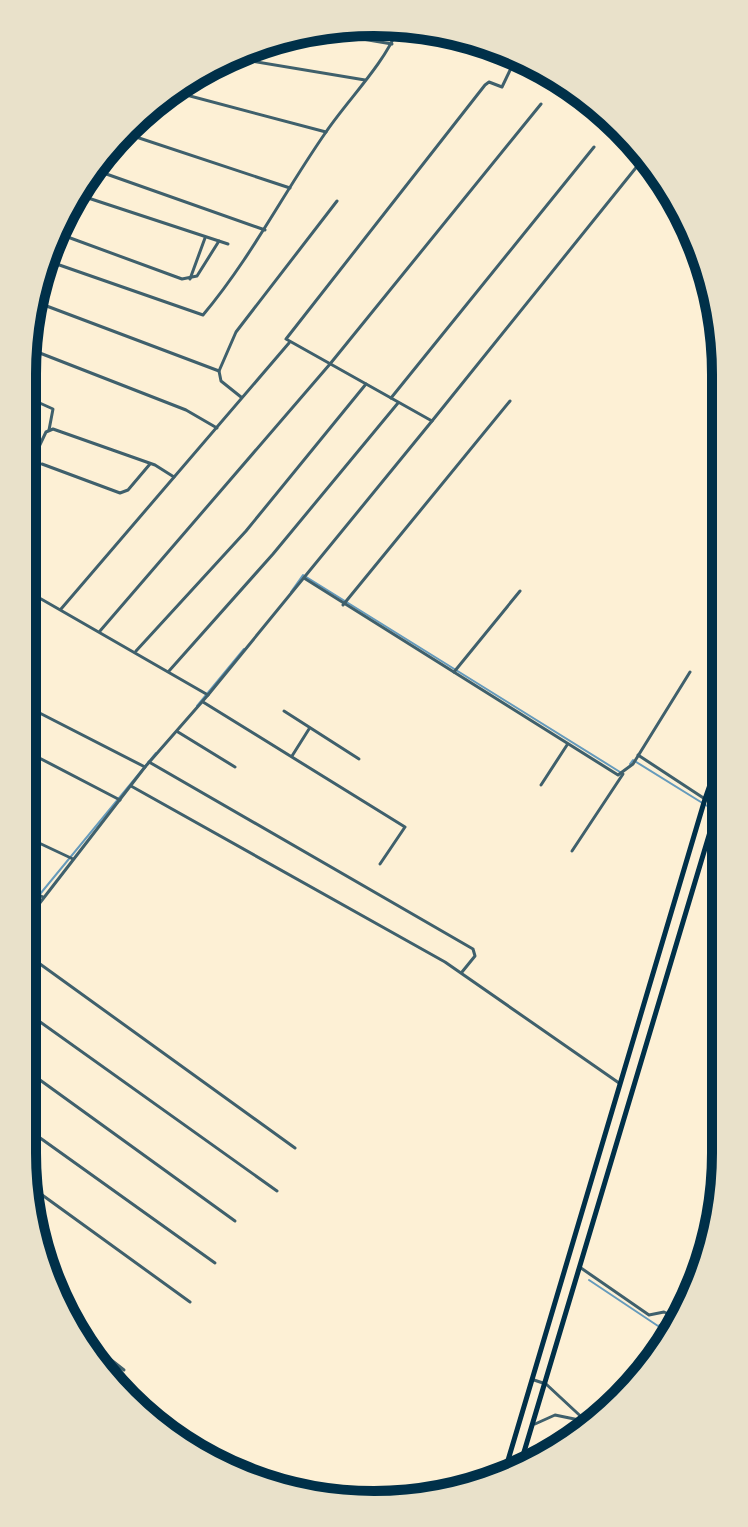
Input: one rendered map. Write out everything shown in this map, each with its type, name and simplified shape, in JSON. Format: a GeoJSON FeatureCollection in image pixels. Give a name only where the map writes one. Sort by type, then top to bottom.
{"type":"FeatureCollection","features":[{"type":"Feature","properties":{"kind":"highway"},"geometry":{"type":"LineString","coordinates":[[507,1463],[712,779]]}},
{"type":"Feature","properties":{"kind":"highway"},"geometry":{"type":"LineString","coordinates":[[523,1456],[712,821]]}},
{"type":"Feature","properties":{"kind":"highway"},"geometry":{"type":"LineString","coordinates":[[649,994],[661,998]]}},
{"type":"Feature","properties":{"kind":"street"},"geometry":{"type":"LineString","coordinates":[[351,37],[392,44]]}},
{"type":"Feature","properties":{"kind":"street"},"geometry":{"type":"LineString","coordinates":[[55,263],[203,315],[265,230],[326,132],[395,37]]}},
{"type":"Feature","properties":{"kind":"street"},"geometry":{"type":"LineString","coordinates":[[249,61],[365,80]]}},
{"type":"Feature","properties":{"kind":"street"},"geometry":{"type":"LineString","coordinates":[[432,421],[289,343],[287,337],[485,85],[489,82],[502,87],[512,66]]}},
{"type":"Feature","properties":{"kind":"street"},"geometry":{"type":"LineString","coordinates":[[184,95],[326,132]]}},
{"type":"Feature","properties":{"kind":"street"},"geometry":{"type":"LineString","coordinates":[[100,631],[330,364],[541,104]]}},
{"type":"Feature","properties":{"kind":"street"},"geometry":{"type":"LineString","coordinates":[[134,136],[290,188]]}},
{"type":"Feature","properties":{"kind":"street"},"geometry":{"type":"LineString","coordinates":[[391,398],[594,147]]}},
{"type":"Feature","properties":{"kind":"street"},"geometry":{"type":"LineString","coordinates":[[36,907],[149,762],[203,702],[639,164]]}},
{"type":"Feature","properties":{"kind":"street"},"geometry":{"type":"LineString","coordinates":[[103,173],[265,230]]}},
{"type":"Feature","properties":{"kind":"street"},"geometry":{"type":"LineString","coordinates":[[86,197],[228,244]]}},
{"type":"Feature","properties":{"kind":"street"},"geometry":{"type":"LineString","coordinates":[[241,397],[221,381],[219,371],[236,332],[337,201]]}},
{"type":"Feature","properties":{"kind":"street"},"geometry":{"type":"LineString","coordinates":[[66,236],[190,279],[197,276],[219,241]]}},
{"type":"Feature","properties":{"kind":"street"},"geometry":{"type":"LineString","coordinates":[[190,279],[205,237]]}},
{"type":"Feature","properties":{"kind":"street"},"geometry":{"type":"LineString","coordinates":[[43,305],[219,371]]}},
{"type":"Feature","properties":{"kind":"street"},"geometry":{"type":"LineString","coordinates":[[61,609],[289,343]]}},
{"type":"Feature","properties":{"kind":"street"},"geometry":{"type":"LineString","coordinates":[[37,352],[186,410],[217,428]]}},
{"type":"Feature","properties":{"kind":"street"},"geometry":{"type":"LineString","coordinates":[[136,651],[246,531],[366,384]]}},
{"type":"Feature","properties":{"kind":"street"},"geometry":{"type":"LineString","coordinates":[[36,401],[53,409],[49,430],[36,453]]}},
{"type":"Feature","properties":{"kind":"street"},"geometry":{"type":"LineString","coordinates":[[343,605],[510,401]]}},
{"type":"Feature","properties":{"kind":"street"},"geometry":{"type":"LineString","coordinates":[[169,671],[273,554],[399,402]]}},
{"type":"Feature","properties":{"kind":"street"},"geometry":{"type":"LineString","coordinates":[[49,430],[150,464],[174,477]]}},
{"type":"Feature","properties":{"kind":"street"},"geometry":{"type":"LineString","coordinates":[[42,464],[120,493],[128,490],[150,464]]}},
{"type":"Feature","properties":{"kind":"street"},"geometry":{"type":"LineString","coordinates":[[304,578],[567,745],[615,774],[623,774]]}},
{"type":"Feature","properties":{"kind":"street"},"geometry":{"type":"LineString","coordinates":[[455,672],[520,591]]}},
{"type":"Feature","properties":{"kind":"street"},"geometry":{"type":"LineString","coordinates":[[36,596],[208,695]]}},
{"type":"Feature","properties":{"kind":"street"},"geometry":{"type":"LineString","coordinates":[[572,851],[635,760],[690,672]]}},
{"type":"Feature","properties":{"kind":"street"},"geometry":{"type":"LineString","coordinates":[[203,702],[405,827],[380,864]]}},
{"type":"Feature","properties":{"kind":"street"},"geometry":{"type":"LineString","coordinates":[[36,711],[145,767]]}},
{"type":"Feature","properties":{"kind":"street"},"geometry":{"type":"LineString","coordinates":[[284,711],[359,759]]}},
{"type":"Feature","properties":{"kind":"street"},"geometry":{"type":"LineString","coordinates":[[292,756],[309,728]]}},
{"type":"Feature","properties":{"kind":"street"},"geometry":{"type":"LineString","coordinates":[[178,732],[235,767]]}},
{"type":"Feature","properties":{"kind":"street"},"geometry":{"type":"LineString","coordinates":[[541,785],[567,745]]}},
{"type":"Feature","properties":{"kind":"street"},"geometry":{"type":"LineString","coordinates":[[36,756],[120,800]]}},
{"type":"Feature","properties":{"kind":"street"},"geometry":{"type":"LineString","coordinates":[[635,760],[704,802]]}},
{"type":"Feature","properties":{"kind":"street"},"geometry":{"type":"LineString","coordinates":[[149,762],[473,949],[475,956],[462,972]]}},
{"type":"Feature","properties":{"kind":"street"},"geometry":{"type":"LineString","coordinates":[[131,786],[462,972],[620,1084]]}},
{"type":"Feature","properties":{"kind":"street"},"geometry":{"type":"LineString","coordinates":[[36,842],[73,859]]}},
{"type":"Feature","properties":{"kind":"street"},"geometry":{"type":"LineString","coordinates":[[36,894],[43,897]]}},
{"type":"Feature","properties":{"kind":"street"},"geometry":{"type":"LineString","coordinates":[[36,961],[295,1148]]}},
{"type":"Feature","properties":{"kind":"street"},"geometry":{"type":"LineString","coordinates":[[36,1019],[277,1191]]}},
{"type":"Feature","properties":{"kind":"street"},"geometry":{"type":"LineString","coordinates":[[36,1077],[235,1221]]}},
{"type":"Feature","properties":{"kind":"street"},"geometry":{"type":"LineString","coordinates":[[36,1135],[215,1263]]}},
{"type":"Feature","properties":{"kind":"street"},"geometry":{"type":"LineString","coordinates":[[39,1192],[190,1302]]}},
{"type":"Feature","properties":{"kind":"street"},"geometry":{"type":"LineString","coordinates":[[581,1268],[649,1315],[664,1312],[671,1315]]}},
{"type":"Feature","properties":{"kind":"street"},"geometry":{"type":"LineString","coordinates":[[101,1352],[124,1370]]}},
{"type":"Feature","properties":{"kind":"street"},"geometry":{"type":"LineString","coordinates":[[534,1380],[546,1384],[583,1418]]}},
{"type":"Feature","properties":{"kind":"street"},"geometry":{"type":"LineString","coordinates":[[533,1425],[555,1415],[580,1421]]}},
{"type":"Feature","properties":{"kind":"waterway"},"geometry":{"type":"LineString","coordinates":[[291,592],[303,575],[620,772]]}},
{"type":"Feature","properties":{"kind":"waterway"},"geometry":{"type":"LineString","coordinates":[[197,706],[244,649]]}},
{"type":"Feature","properties":{"kind":"waterway"},"geometry":{"type":"LineString","coordinates":[[36,899],[156,753]]}},
{"type":"Feature","properties":{"kind":"waterway"},"geometry":{"type":"LineString","coordinates":[[630,764],[633,760],[712,809]]}},
{"type":"Feature","properties":{"kind":"waterway"},"geometry":{"type":"LineString","coordinates":[[589,1280],[658,1326],[668,1320]]}}]}
